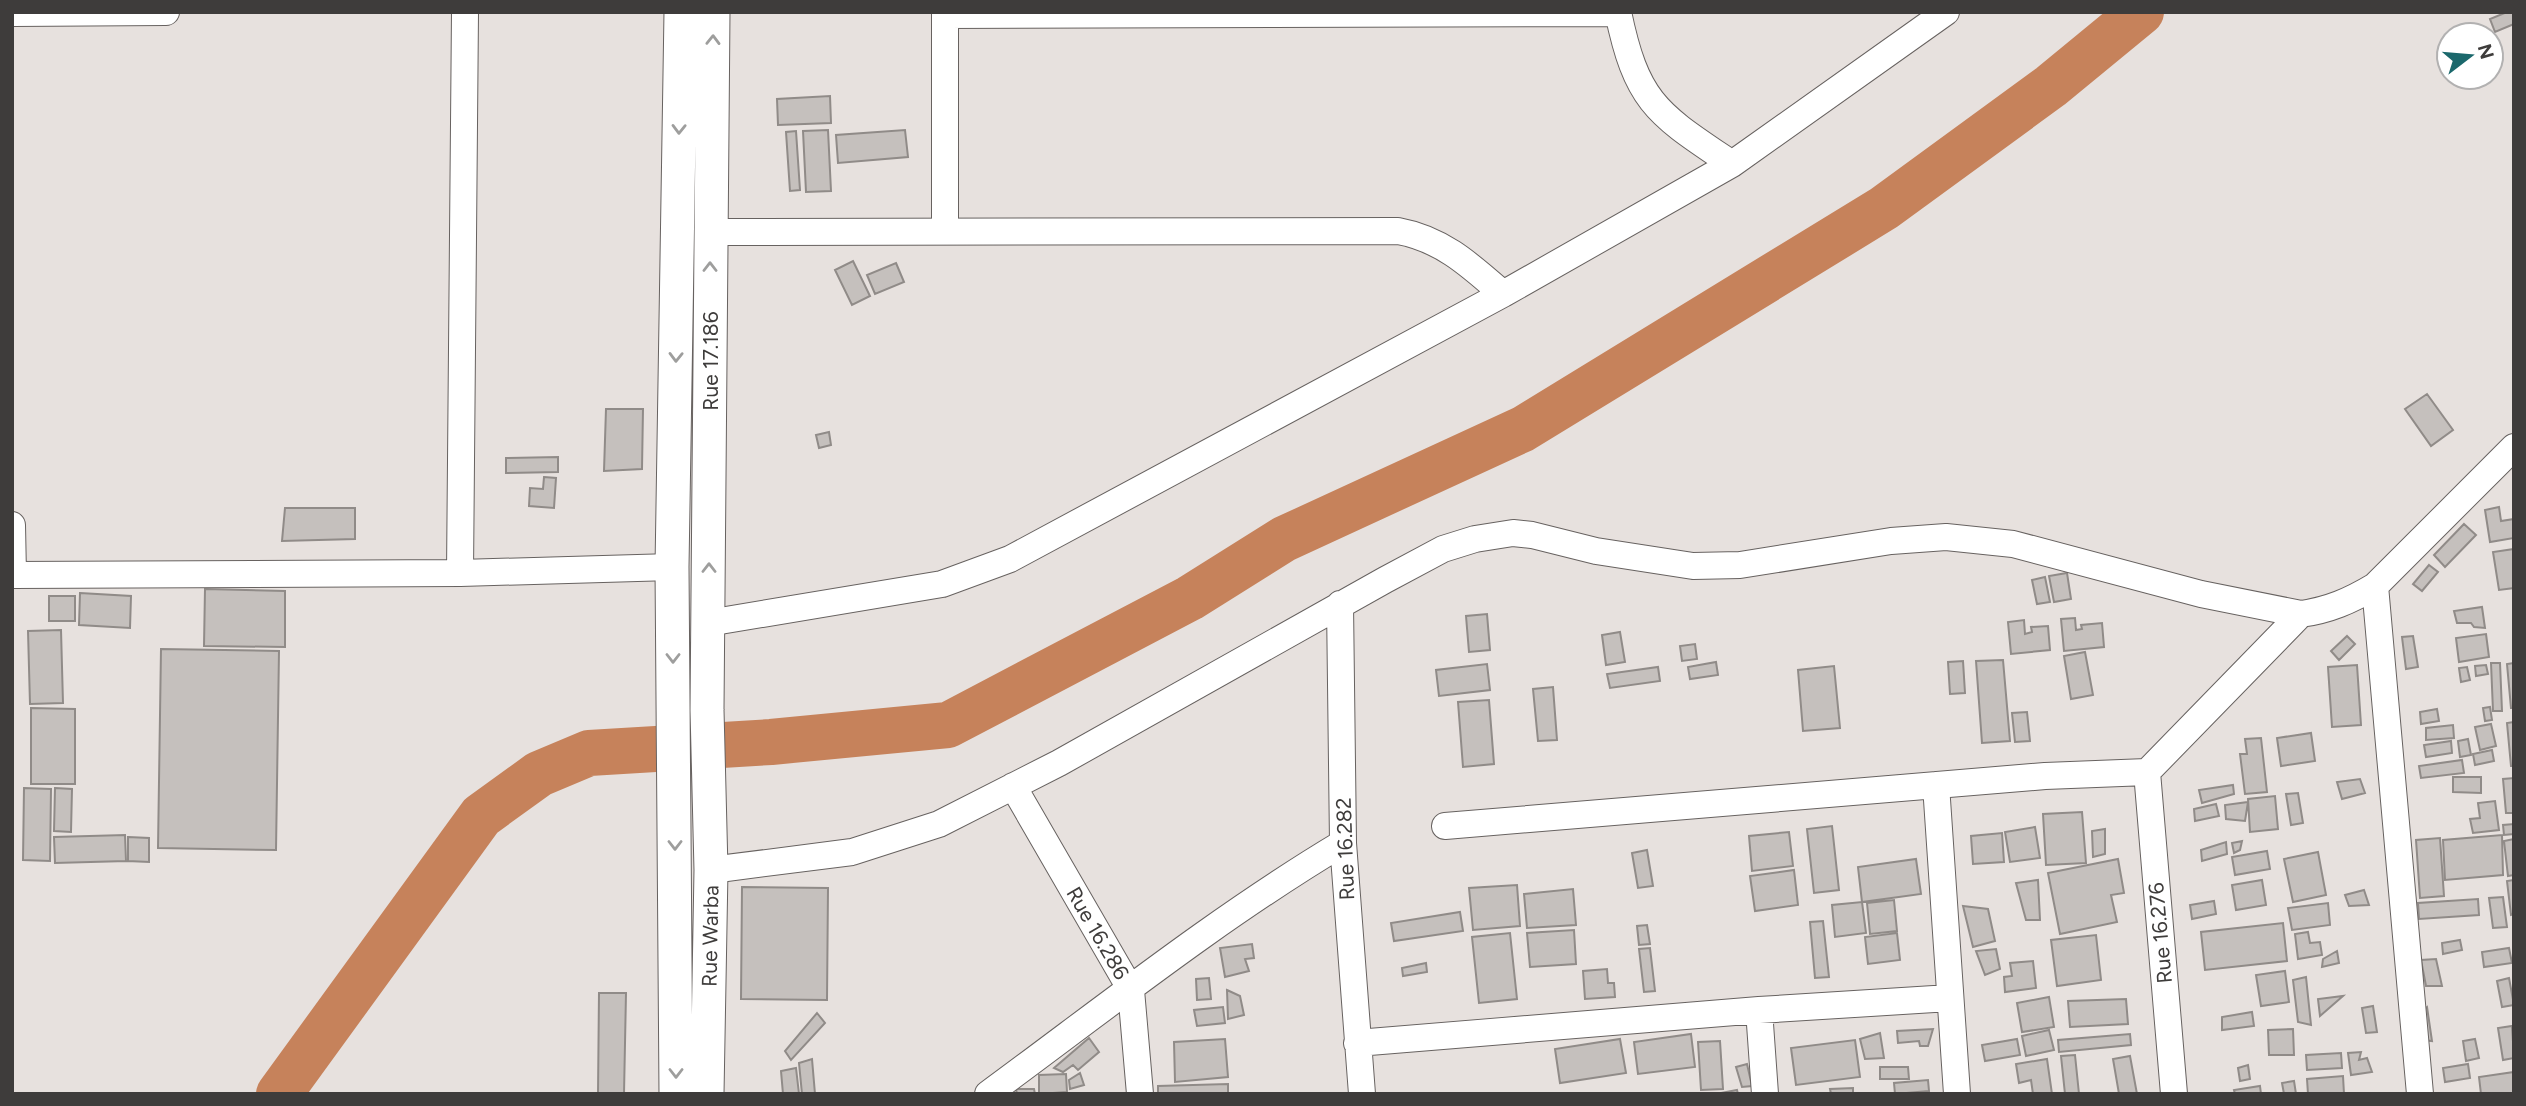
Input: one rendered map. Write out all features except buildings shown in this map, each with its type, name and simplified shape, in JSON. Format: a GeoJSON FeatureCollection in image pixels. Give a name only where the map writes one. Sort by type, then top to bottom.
{"type":"FeatureCollection","features":[{"type":"Feature","properties":{"kind":"main road"},"geometry":{"type":"LineString","coordinates":[[676,1094],[672,567],[681,12]]}},
{"type":"Feature","properties":{"kind":"main road","name":"Rue 17.186"},"geometry":{"type":"LineString","coordinates":[[707,710],[713,12]]}},
{"type":"Feature","properties":{"kind":"main road","name":"Rue Warba"},"geometry":{"type":"LineString","coordinates":[[707,710],[711,870],[707,1094]]}},
{"type":"Feature","properties":{"kind":"street"},"geometry":{"type":"LineString","coordinates":[[12,13],[166,12]]}},
{"type":"Feature","properties":{"kind":"street"},"geometry":{"type":"LineString","coordinates":[[460,573],[465,12]]}},
{"type":"Feature","properties":{"kind":"street"},"geometry":{"type":"LineString","coordinates":[[708,623],[942,583],[1010,559],[1503,294],[1732,164],[1946,12]]}},
{"type":"Feature","properties":{"kind":"street"},"geometry":{"type":"LineString","coordinates":[[945,231],[944,14],[1618,13],[1629,60],[1646,97],[1673,124],[1732,164]]}},
{"type":"Feature","properties":{"kind":"street"},"geometry":{"type":"LineString","coordinates":[[710,232],[1398,231],[1418,234],[1452,250],[1503,294]]}},
{"type":"Feature","properties":{"kind":"street"},"geometry":{"type":"LineString","coordinates":[[711,870],[852,852],[939,824],[1443,549],[1475,539],[1513,533],[1634,558],[1693,566],[1740,565],[1891,541],[1946,537],[2012,544],[2201,594],[2301,614],[2338,606],[2375,586],[2514,447]]}},
{"type":"Feature","properties":{"kind":"street"},"geometry":{"type":"LineString","coordinates":[[12,525],[13,575],[460,573],[672,567]]}},
{"type":"Feature","properties":{"kind":"street"},"geometry":{"type":"LineString","coordinates":[[2375,586],[2420,1094]]}},
{"type":"Feature","properties":{"kind":"street","name":"Rue 16.282"},"geometry":{"type":"LineString","coordinates":[[1340,604],[1343,843],[1362,1094]]}},
{"type":"Feature","properties":{"kind":"street"},"geometry":{"type":"LineString","coordinates":[[1446,825],[1936,785],[2147,772],[2301,614]]}},
{"type":"Feature","properties":{"kind":"street","name":"Rue 16.276"},"geometry":{"type":"LineString","coordinates":[[2147,772],[2174,1094]]}},
{"type":"Feature","properties":{"kind":"street"},"geometry":{"type":"LineString","coordinates":[[1936,785],[1957,1094]]}},
{"type":"Feature","properties":{"kind":"street","name":"Rue 16.286"},"geometry":{"type":"LineString","coordinates":[[1013,786],[1131,990],[1140,1094]]}},
{"type":"Feature","properties":{"kind":"street"},"geometry":{"type":"LineString","coordinates":[[988,1094],[1272,886],[1343,843]]}},
{"type":"Feature","properties":{"kind":"street"},"geometry":{"type":"LineString","coordinates":[[1357,1043],[1759,1010],[1950,998]]}},
{"type":"Feature","properties":{"kind":"street"},"geometry":{"type":"LineString","coordinates":[[1759,1010],[1765,1094]]}},
{"type":"Feature","properties":{"kind":"waterway"},"geometry":{"type":"LineString","coordinates":[[279,1094],[481,816],[539,774],[589,753],[771,742],[948,725],[1190,598],[1284,539],[1523,429],[1884,208],[2051,86],[2141,12]]}}]}
